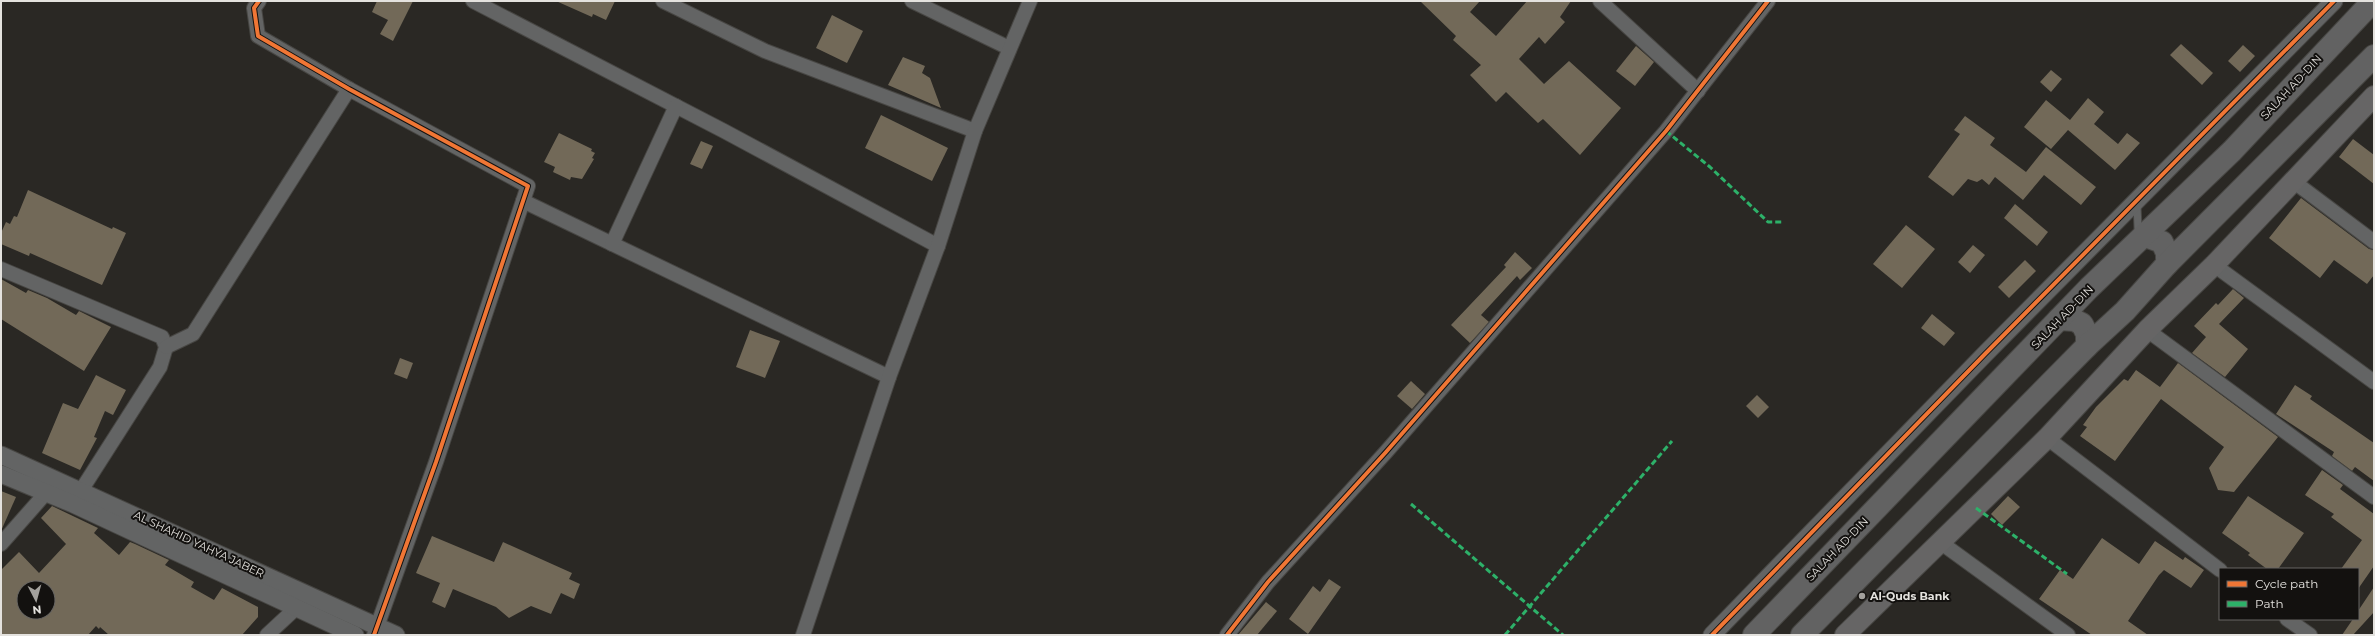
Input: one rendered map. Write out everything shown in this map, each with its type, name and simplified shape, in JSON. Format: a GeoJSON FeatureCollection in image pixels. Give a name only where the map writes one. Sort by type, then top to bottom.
{"type":"FeatureCollection","features":[{"type":"Feature","properties":{"kind":"highway","name":"SALAH AD-DIN"},"geometry":{"type":"LineString","coordinates":[[1754,635],[2059,319],[2232,150],[2373,1]]}},
{"type":"Feature","properties":{"kind":"highway"},"geometry":{"type":"LineString","coordinates":[[1802,635],[2087,346],[2125,311],[2167,264],[2372,62]]}},
{"type":"Feature","properties":{"kind":"highway"},"geometry":{"type":"LineString","coordinates":[[2145,236],[2162,242],[2167,253],[2167,264]]}},
{"type":"Feature","properties":{"kind":"highway"},"geometry":{"type":"LineString","coordinates":[[2059,319],[2074,320],[2082,324],[2087,334],[2087,346]]}},
{"type":"Feature","properties":{"kind":"main road"},"geometry":{"type":"LineString","coordinates":[[1846,635],[2047,438],[2147,330],[2214,265],[2374,96]]}},
{"type":"Feature","properties":{"kind":"street"},"geometry":{"type":"LineString","coordinates":[[259,1],[254,8],[258,36],[349,89],[528,186],[436,462],[376,631]]}},
{"type":"Feature","properties":{"kind":"street"},"geometry":{"type":"LineString","coordinates":[[473,1],[676,106],[938,246]]}},
{"type":"Feature","properties":{"kind":"street"},"geometry":{"type":"LineString","coordinates":[[663,1],[765,51],[975,131]]}},
{"type":"Feature","properties":{"kind":"street"},"geometry":{"type":"LineString","coordinates":[[912,1],[1009,48]]}},
{"type":"Feature","properties":{"kind":"street"},"geometry":{"type":"LineString","coordinates":[[803,635],[889,377],[938,246],[975,131],[1030,1]]}},
{"type":"Feature","properties":{"kind":"street"},"geometry":{"type":"LineString","coordinates":[[1600,1],[1698,91]]}},
{"type":"Feature","properties":{"kind":"street"},"geometry":{"type":"LineString","coordinates":[[1227,635],[1268,582],[1474,351],[1666,131],[1768,1]]}},
{"type":"Feature","properties":{"kind":"street"},"geometry":{"type":"LineString","coordinates":[[1712,635],[2334,1]]}},
{"type":"Feature","properties":{"kind":"street"},"geometry":{"type":"LineString","coordinates":[[166,347],[193,334],[349,89]]}},
{"type":"Feature","properties":{"kind":"street"},"geometry":{"type":"LineString","coordinates":[[612,244],[676,106]]}},
{"type":"Feature","properties":{"kind":"street"},"geometry":{"type":"LineString","coordinates":[[2293,181],[2374,242]]}},
{"type":"Feature","properties":{"kind":"street"},"geometry":{"type":"LineString","coordinates":[[523,201],[889,377]]}},
{"type":"Feature","properties":{"kind":"street"},"geometry":{"type":"LineString","coordinates":[[2214,265],[2374,382]]}},
{"type":"Feature","properties":{"kind":"street"},"geometry":{"type":"LineString","coordinates":[[1,268],[162,337],[166,347],[160,367],[77,497]]}},
{"type":"Feature","properties":{"kind":"street"},"geometry":{"type":"LineString","coordinates":[[2147,330],[2374,497]]}},
{"type":"Feature","properties":{"kind":"street"},"geometry":{"type":"LineString","coordinates":[[2047,438],[2219,569]]}},
{"type":"Feature","properties":{"kind":"street","name":"AL SHAHID YAHYA JABER"},"geometry":{"type":"LineString","coordinates":[[1,455],[77,497],[295,609],[355,635]]}},
{"type":"Feature","properties":{"kind":"street","name":"AL SHAHID YAHYA JABER"},"geometry":{"type":"LineString","coordinates":[[1,474],[45,494],[77,497],[376,631],[396,635]]}},
{"type":"Feature","properties":{"kind":"street"},"geometry":{"type":"LineString","coordinates":[[1,544],[45,494]]}},
{"type":"Feature","properties":{"kind":"street"},"geometry":{"type":"LineString","coordinates":[[1940,542],[2068,635]]}},
{"type":"Feature","properties":{"kind":"street"},"geometry":{"type":"LineString","coordinates":[[267,635],[295,609]]}},
{"type":"Feature","properties":{"kind":"street"},"geometry":{"type":"LineString","coordinates":[[2288,620],[2310,635]]}},
{"type":"Feature","properties":{"kind":"lane"},"geometry":{"type":"LineString","coordinates":[[2137,201],[2138,228],[2145,236]]}},
{"type":"Feature","properties":{"kind":"building"},"geometry":{"type":"Polygon","coordinates":[[[377,1],[413,1],[393,41],[380,34],[388,20],[372,12],[377,1]]]}},
{"type":"Feature","properties":{"kind":"building"},"geometry":{"type":"Polygon","coordinates":[[[556,1],[615,1],[606,20],[593,14],[592,17],[556,1]]]}},
{"type":"Feature","properties":{"kind":"building"},"geometry":{"type":"Polygon","coordinates":[[[1420,1],[1480,1],[1470,12],[1496,36],[1527,1],[1571,1],[1560,17],[1565,22],[1545,44],[1539,37],[1519,59],[1544,84],[1569,61],[1621,108],[1580,155],[1543,119],[1538,123],[1506,92],[1496,102],[1470,75],[1481,65],[1453,40],[1456,36],[1420,1]]]}},
{"type":"Feature","properties":{"kind":"building"},"geometry":{"type":"Polygon","coordinates":[[[832,15],[863,31],[847,63],[816,48],[832,15]]]}},
{"type":"Feature","properties":{"kind":"building"},"geometry":{"type":"Polygon","coordinates":[[[2181,44],[2213,73],[2202,85],[2170,55],[2181,44]]]}},
{"type":"Feature","properties":{"kind":"building"},"geometry":{"type":"Polygon","coordinates":[[[2243,45],[2255,56],[2240,72],[2228,61],[2243,45]]]}},
{"type":"Feature","properties":{"kind":"building"},"geometry":{"type":"Polygon","coordinates":[[[1636,46],[1654,62],[1635,86],[1616,71],[1636,46]]]}},
{"type":"Feature","properties":{"kind":"building"},"geometry":{"type":"Polygon","coordinates":[[[903,57],[925,66],[922,73],[930,78],[941,108],[888,85],[903,57]]]}},
{"type":"Feature","properties":{"kind":"building"},"geometry":{"type":"Polygon","coordinates":[[[2051,70],[2062,79],[2051,92],[2040,82],[2051,70]]]}},
{"type":"Feature","properties":{"kind":"building"},"geometry":{"type":"Polygon","coordinates":[[[2088,98],[2104,112],[2094,124],[2118,144],[2127,133],[2140,143],[2115,170],[2068,130],[2051,149],[2024,127],[2046,100],[2070,120],[2088,98]]]}},
{"type":"Feature","properties":{"kind":"building"},"geometry":{"type":"Polygon","coordinates":[[[881,115],[948,148],[932,181],[865,148],[881,115]]]}},
{"type":"Feature","properties":{"kind":"building"},"geometry":{"type":"Polygon","coordinates":[[[1965,116],[1995,138],[1990,145],[2026,172],[2046,147],[2096,187],[2081,205],[2044,175],[2023,200],[1995,177],[1989,185],[1982,179],[1977,182],[1968,179],[1953,196],[1928,177],[1960,134],[1954,130],[1965,116]]]}},
{"type":"Feature","properties":{"kind":"building"},"geometry":{"type":"Polygon","coordinates":[[[559,133],[592,149],[591,151],[595,153],[592,158],[594,159],[582,179],[571,177],[570,180],[553,172],[555,167],[544,162],[559,133]]]}},
{"type":"Feature","properties":{"kind":"building"},"geometry":{"type":"Polygon","coordinates":[[[2353,139],[2374,155],[2374,184],[2339,157],[2353,139]]]}},
{"type":"Feature","properties":{"kind":"building"},"geometry":{"type":"Polygon","coordinates":[[[701,141],[713,146],[702,169],[690,164],[701,141]]]}},
{"type":"Feature","properties":{"kind":"building"},"geometry":{"type":"Polygon","coordinates":[[[28,190],[112,229],[113,227],[126,233],[102,285],[30,253],[29,256],[1,244],[1,233],[6,222],[10,224],[14,216],[17,217],[28,190]]]}},
{"type":"Feature","properties":{"kind":"building"},"geometry":{"type":"Polygon","coordinates":[[[2301,198],[2369,249],[2374,250],[2374,275],[2367,284],[2334,260],[2320,278],[2269,238],[2301,198]]]}},
{"type":"Feature","properties":{"kind":"building"},"geometry":{"type":"Polygon","coordinates":[[[2015,204],[2048,232],[2037,246],[2004,218],[2015,204]]]}},
{"type":"Feature","properties":{"kind":"building"},"geometry":{"type":"Polygon","coordinates":[[[1906,225],[1935,249],[1902,288],[1873,264],[1906,225]]]}},
{"type":"Feature","properties":{"kind":"building"},"geometry":{"type":"Polygon","coordinates":[[[1973,245],[1985,255],[1970,273],[1958,262],[1973,245]]]}},
{"type":"Feature","properties":{"kind":"building"},"geometry":{"type":"Polygon","coordinates":[[[1515,252],[1532,268],[1520,280],[1517,276],[1481,315],[1489,322],[1470,343],[1451,325],[1506,267],[1504,265],[1515,252]]]}},
{"type":"Feature","properties":{"kind":"building"},"geometry":{"type":"Polygon","coordinates":[[[2025,260],[2036,271],[2009,298],[1998,287],[2025,260]]]}},
{"type":"Feature","properties":{"kind":"building"},"geometry":{"type":"Polygon","coordinates":[[[1,279],[26,293],[28,290],[47,298],[76,315],[79,311],[111,327],[84,371],[1,319],[1,279]]]}},
{"type":"Feature","properties":{"kind":"building"},"geometry":{"type":"Polygon","coordinates":[[[2233,289],[2244,298],[2219,324],[2248,349],[2225,377],[2192,353],[2206,337],[2194,326],[2216,303],[2218,305],[2233,289]]]}},
{"type":"Feature","properties":{"kind":"building"},"geometry":{"type":"Polygon","coordinates":[[[1932,314],[1955,333],[1944,346],[1921,328],[1932,314]]]}},
{"type":"Feature","properties":{"kind":"building"},"geometry":{"type":"Polygon","coordinates":[[[750,330],[780,341],[765,378],[736,367],[750,330]]]}},
{"type":"Feature","properties":{"kind":"building"},"geometry":{"type":"Polygon","coordinates":[[[400,358],[413,363],[407,379],[394,374],[400,358]]]}},
{"type":"Feature","properties":{"kind":"building"},"geometry":{"type":"Polygon","coordinates":[[[2178,363],[2278,437],[2234,492],[2218,490],[2209,468],[2224,447],[2161,399],[2115,461],[2080,436],[2087,427],[2083,425],[2096,407],[2124,379],[2128,381],[2136,370],[2160,387],[2178,363]]]}},
{"type":"Feature","properties":{"kind":"building"},"geometry":{"type":"Polygon","coordinates":[[[96,375],[126,390],[113,415],[105,411],[94,437],[97,438],[80,470],[42,453],[63,403],[78,409],[96,375]]]}},
{"type":"Feature","properties":{"kind":"building"},"geometry":{"type":"Polygon","coordinates":[[[1411,381],[1425,394],[1412,409],[1397,396],[1411,381]]]}},
{"type":"Feature","properties":{"kind":"building"},"geometry":{"type":"Polygon","coordinates":[[[2295,385],[2312,396],[2310,399],[2374,443],[2374,481],[2355,467],[2352,471],[2332,456],[2334,452],[2276,414],[2295,385]]]}},
{"type":"Feature","properties":{"kind":"building"},"geometry":{"type":"Polygon","coordinates":[[[1757,395],[1769,407],[1758,418],[1746,406],[1757,395]]]}},
{"type":"Feature","properties":{"kind":"building"},"geometry":{"type":"Polygon","coordinates":[[[2322,470],[2343,485],[2340,489],[2374,514],[2374,566],[2359,588],[2359,568],[2342,568],[2362,540],[2331,517],[2334,514],[2305,495],[2322,470]]]}},
{"type":"Feature","properties":{"kind":"building"},"geometry":{"type":"Polygon","coordinates":[[[1,491],[16,497],[1,531],[1,491]]]}},
{"type":"Feature","properties":{"kind":"building"},"geometry":{"type":"Polygon","coordinates":[[[2008,496],[2020,507],[2002,525],[1991,514],[2008,496]]]}},
{"type":"Feature","properties":{"kind":"building"},"geometry":{"type":"Polygon","coordinates":[[[2248,496],[2304,533],[2279,568],[2266,568],[2248,555],[2250,553],[2222,533],[2248,496]]]}},
{"type":"Feature","properties":{"kind":"building"},"geometry":{"type":"Polygon","coordinates":[[[52,506],[98,528],[94,533],[119,555],[130,542],[135,544],[169,560],[165,565],[194,582],[191,587],[214,600],[222,588],[258,607],[258,617],[242,635],[109,635],[100,627],[99,629],[96,626],[88,635],[1,635],[1,570],[19,552],[39,573],[66,544],[41,518],[52,506]]]}},
{"type":"Feature","properties":{"kind":"building"},"geometry":{"type":"Polygon","coordinates":[[[432,536],[494,562],[503,542],[572,573],[569,579],[580,584],[574,599],[561,593],[551,614],[531,606],[509,618],[496,607],[453,589],[445,608],[432,602],[440,583],[416,573],[432,536]]]}},
{"type":"Feature","properties":{"kind":"building"},"geometry":{"type":"Polygon","coordinates":[[[2102,538],[2139,564],[2155,541],[2183,560],[2185,557],[2204,570],[2191,588],[2164,570],[2159,575],[2128,621],[2148,635],[2092,635],[2039,599],[2060,570],[2073,579],[2102,538]]]}},
{"type":"Feature","properties":{"kind":"building"},"geometry":{"type":"Polygon","coordinates":[[[1329,579],[1341,587],[1308,634],[1289,619],[1313,586],[1320,592],[1329,579]]]}},
{"type":"Feature","properties":{"kind":"building"},"geometry":{"type":"Polygon","coordinates":[[[2374,587],[2374,612],[2353,635],[2342,635],[2352,620],[2359,620],[2359,610],[2374,587]]]}},
{"type":"Feature","properties":{"kind":"building"},"geometry":{"type":"Polygon","coordinates":[[[1266,602],[1277,611],[1257,635],[1238,635],[1266,602]]]}},
{"type":"Feature","properties":{"kind":"marked path"},"geometry":{"type":"LineString","coordinates":[[1666,131],[1710,167],[1768,222],[1782,222]]}},
{"type":"Feature","properties":{"kind":"marked path"},"geometry":{"type":"LineString","coordinates":[[1505,635],[1672,441]]}},
{"type":"Feature","properties":{"kind":"marked path"},"geometry":{"type":"LineString","coordinates":[[1411,504],[1563,635]]}},
{"type":"Feature","properties":{"kind":"marked path"},"geometry":{"type":"LineString","coordinates":[[1976,508],[2067,574]]}},
{"type":"Feature","properties":{"kind":"cycle path"},"geometry":{"type":"LineString","coordinates":[[259,1],[254,8],[258,36],[349,89],[528,186],[436,462],[374,635]]}},
{"type":"Feature","properties":{"kind":"cycle path"},"geometry":{"type":"LineString","coordinates":[[1227,635],[1268,582],[1386,452],[1666,131],[1768,1]]}},
{"type":"Feature","properties":{"kind":"cycle path"},"geometry":{"type":"LineString","coordinates":[[1712,635],[1985,354],[2334,1]]}},
{"type":"Feature","properties":{"kind":"place","name":"Al-Quds Bank"},"geometry":{"type":"Point","coordinates":[1862,596]}}]}
